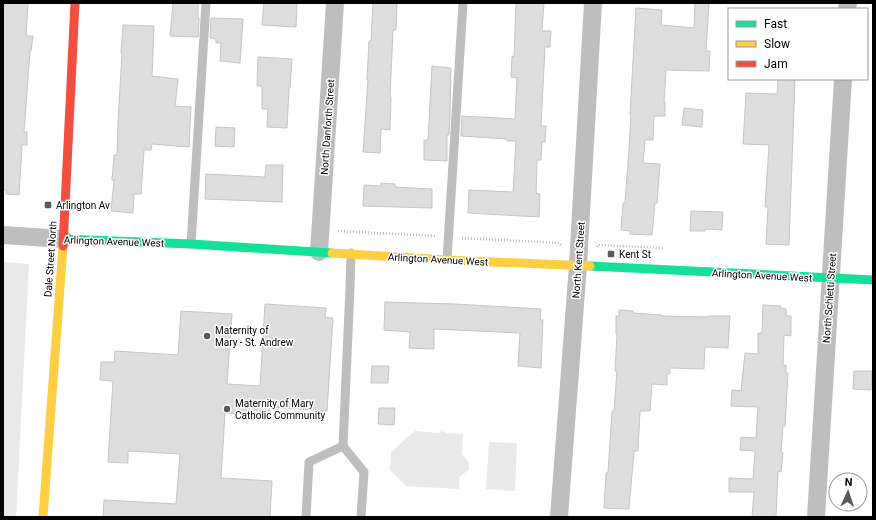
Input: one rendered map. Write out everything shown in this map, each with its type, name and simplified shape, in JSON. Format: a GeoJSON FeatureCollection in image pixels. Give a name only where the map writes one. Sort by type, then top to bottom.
{"type":"FeatureCollection","features":[{"type":"Feature","properties":{"kind":"street","name":"Dale Street North"},"geometry":{"type":"LineString","coordinates":[[43,517],[62,238],[75,3]]}},
{"type":"Feature","properties":{"kind":"street","name":"North Danforth Street"},"geometry":{"type":"LineString","coordinates":[[319,252],[335,3]]}},
{"type":"Feature","properties":{"kind":"street","name":"North Kent Street"},"geometry":{"type":"LineString","coordinates":[[559,517],[578,265],[593,3]]}},
{"type":"Feature","properties":{"kind":"street","name":"North Schletti Street"},"geometry":{"type":"LineString","coordinates":[[816,517],[843,80]]}},
{"type":"Feature","properties":{"kind":"street","name":"Arlington Avenue West"},"geometry":{"type":"LineString","coordinates":[[3,235],[351,253],[447,260],[873,280]]}},
{"type":"Feature","properties":{"kind":"lane"},"geometry":{"type":"LineString","coordinates":[[191,244],[206,3]]}},
{"type":"Feature","properties":{"kind":"lane"},"geometry":{"type":"LineString","coordinates":[[447,260],[463,3]]}},
{"type":"Feature","properties":{"kind":"lane"},"geometry":{"type":"LineString","coordinates":[[351,253],[342,446],[364,472],[361,517]]}},
{"type":"Feature","properties":{"kind":"lane"},"geometry":{"type":"LineString","coordinates":[[306,517],[309,462],[342,446]]}},
{"type":"Feature","properties":{"kind":"shaded area"},"geometry":{"type":"Polygon","coordinates":[[[3,262],[29,264],[16,517],[3,517],[3,262]]]}},
{"type":"Feature","properties":{"kind":"shaded area"},"geometry":{"type":"Polygon","coordinates":[[[415,431],[439,433],[439,431],[463,434],[462,454],[469,463],[469,470],[459,477],[459,489],[406,486],[390,470],[391,452],[415,431]]]}},
{"type":"Feature","properties":{"kind":"shaded area"},"geometry":{"type":"Polygon","coordinates":[[[489,442],[517,443],[515,491],[486,489],[489,442]]]}},
{"type":"Feature","properties":{"kind":"building"},"geometry":{"type":"Polygon","coordinates":[[[3,3],[28,3],[26,36],[33,36],[30,51],[24,132],[27,132],[27,145],[22,145],[19,195],[6,194],[6,190],[3,190],[3,3]]]}},
{"type":"Feature","properties":{"kind":"building"},"geometry":{"type":"Polygon","coordinates":[[[173,3],[198,3],[198,37],[170,36],[173,3]]]}},
{"type":"Feature","properties":{"kind":"building"},"geometry":{"type":"Polygon","coordinates":[[[264,3],[297,3],[296,27],[262,25],[264,3]]]}},
{"type":"Feature","properties":{"kind":"building"},"geometry":{"type":"Polygon","coordinates":[[[373,3],[397,3],[396,30],[393,30],[390,130],[381,129],[380,153],[363,152],[369,41],[371,41],[373,3]]]}},
{"type":"Feature","properties":{"kind":"building"},"geometry":{"type":"Polygon","coordinates":[[[516,3],[544,3],[542,31],[551,31],[550,47],[545,47],[541,126],[546,126],[545,142],[542,142],[541,160],[537,160],[536,193],[540,194],[539,217],[468,213],[469,190],[513,192],[516,141],[461,136],[462,116],[515,119],[517,78],[511,77],[512,56],[514,57],[516,3]]]}},
{"type":"Feature","properties":{"kind":"building"},"geometry":{"type":"Polygon","coordinates":[[[695,3],[709,3],[706,51],[710,51],[709,71],[666,70],[664,102],[665,116],[654,116],[653,140],[645,140],[643,163],[660,164],[657,203],[655,203],[652,235],[630,234],[630,231],[621,230],[623,203],[625,203],[629,149],[636,8],[662,10],[661,25],[694,28],[695,3]]]}},
{"type":"Feature","properties":{"kind":"building"},"geometry":{"type":"Polygon","coordinates":[[[211,18],[243,19],[240,63],[220,61],[221,43],[216,43],[216,39],[210,38],[211,18]]]}},
{"type":"Feature","properties":{"kind":"building"},"geometry":{"type":"Polygon","coordinates":[[[123,25],[154,26],[152,76],[178,79],[175,106],[191,107],[189,147],[152,144],[151,150],[144,150],[141,194],[134,194],[133,213],[111,211],[114,180],[112,180],[114,155],[117,155],[123,25]]]}},
{"type":"Feature","properties":{"kind":"building"},"geometry":{"type":"Polygon","coordinates":[[[258,57],[292,59],[287,128],[267,127],[268,109],[262,109],[262,86],[257,86],[258,57]]]}},
{"type":"Feature","properties":{"kind":"building"},"geometry":{"type":"Polygon","coordinates":[[[432,66],[451,68],[447,161],[424,160],[424,140],[428,140],[432,66]]]}},
{"type":"Feature","properties":{"kind":"building"},"geometry":{"type":"Polygon","coordinates":[[[778,80],[795,80],[789,245],[766,244],[768,207],[765,207],[769,145],[743,144],[746,93],[777,94],[778,80]]]}},
{"type":"Feature","properties":{"kind":"building"},"geometry":{"type":"Polygon","coordinates":[[[684,108],[703,110],[702,127],[682,125],[684,108]]]}},
{"type":"Feature","properties":{"kind":"building"},"geometry":{"type":"Polygon","coordinates":[[[216,127],[235,128],[234,147],[215,146],[216,127]]]}},
{"type":"Feature","properties":{"kind":"building"},"geometry":{"type":"Polygon","coordinates":[[[266,165],[283,165],[282,202],[205,199],[206,174],[265,177],[266,165]]]}},
{"type":"Feature","properties":{"kind":"building"},"geometry":{"type":"Polygon","coordinates":[[[381,183],[395,184],[395,187],[432,189],[432,208],[363,206],[364,185],[381,186],[381,183]]]}},
{"type":"Feature","properties":{"kind":"building"},"geometry":{"type":"Polygon","coordinates":[[[691,211],[723,212],[722,230],[705,229],[705,231],[690,231],[691,211]]]}},
{"type":"Feature","properties":{"kind":"building"},"geometry":{"type":"Polygon","coordinates":[[[385,302],[541,309],[540,320],[543,320],[541,368],[518,366],[520,333],[434,329],[434,349],[409,348],[410,332],[384,330],[385,302]]]}},
{"type":"Feature","properties":{"kind":"building","name":"Maternity of Mary Catholic Community"},"geometry":{"type":"Polygon","coordinates":[[[265,304],[326,308],[325,317],[333,318],[327,411],[270,407],[270,416],[225,413],[221,478],[272,481],[270,517],[103,517],[104,500],[176,504],[180,454],[128,451],[128,463],[108,462],[113,381],[100,380],[101,362],[114,362],[115,351],[178,355],[181,311],[232,314],[227,384],[260,386],[265,304]]]}},
{"type":"Feature","properties":{"kind":"building"},"geometry":{"type":"Polygon","coordinates":[[[763,305],[781,306],[780,308],[786,309],[786,316],[791,316],[791,336],[784,335],[783,365],[786,365],[786,373],[788,373],[785,426],[783,426],[781,452],[783,453],[781,472],[778,471],[776,517],[752,517],[754,492],[729,492],[729,478],[753,479],[755,451],[740,450],[741,437],[756,438],[758,407],[731,406],[732,390],[741,391],[745,353],[758,354],[758,333],[762,333],[763,305]]]}},
{"type":"Feature","properties":{"kind":"building"},"geometry":{"type":"Polygon","coordinates":[[[619,310],[662,316],[730,316],[728,348],[705,347],[704,369],[670,368],[670,374],[667,374],[667,385],[652,384],[650,411],[640,411],[638,451],[634,451],[629,509],[604,508],[612,411],[614,411],[617,371],[615,371],[617,334],[616,316],[619,316],[619,310]]]}},
{"type":"Feature","properties":{"kind":"building"},"geometry":{"type":"Polygon","coordinates":[[[372,366],[389,366],[388,383],[371,383],[372,366]]]}},
{"type":"Feature","properties":{"kind":"building"},"geometry":{"type":"Polygon","coordinates":[[[854,371],[872,371],[871,390],[853,389],[854,371]]]}},
{"type":"Feature","properties":{"kind":"building"},"geometry":{"type":"Polygon","coordinates":[[[379,408],[395,408],[394,425],[378,424],[379,408]]]}},
{"type":"Feature","properties":{"kind":"traffic: fast"},"geometry":{"type":"LineString","coordinates":[[63,239],[191,244],[332,253]]}},
{"type":"Feature","properties":{"kind":"traffic: fast"},"geometry":{"type":"LineString","coordinates":[[590,266],[873,280]]}},
{"type":"Feature","properties":{"kind":"traffic: slow"},"geometry":{"type":"LineString","coordinates":[[43,517],[63,246]]}},
{"type":"Feature","properties":{"kind":"traffic: slow"},"geometry":{"type":"LineString","coordinates":[[332,253],[447,260],[590,266]]}},
{"type":"Feature","properties":{"kind":"traffic: jam"},"geometry":{"type":"LineString","coordinates":[[63,246],[75,3]]}},
{"type":"Feature","properties":{"kind":"place","name":"Arlington Av"},"geometry":{"type":"Point","coordinates":[48,205]}},
{"type":"Feature","properties":{"kind":"place","name":"Kent St"},"geometry":{"type":"Point","coordinates":[611,254]}},
{"type":"Feature","properties":{"kind":"place","name":"Maternity of Mary - St. Andrew"},"geometry":{"type":"Point","coordinates":[207,336]}},
{"type":"Feature","properties":{"kind":"place","name":"Maternity of Mary Catholic Community"},"geometry":{"type":"Point","coordinates":[227,409]}}]}
